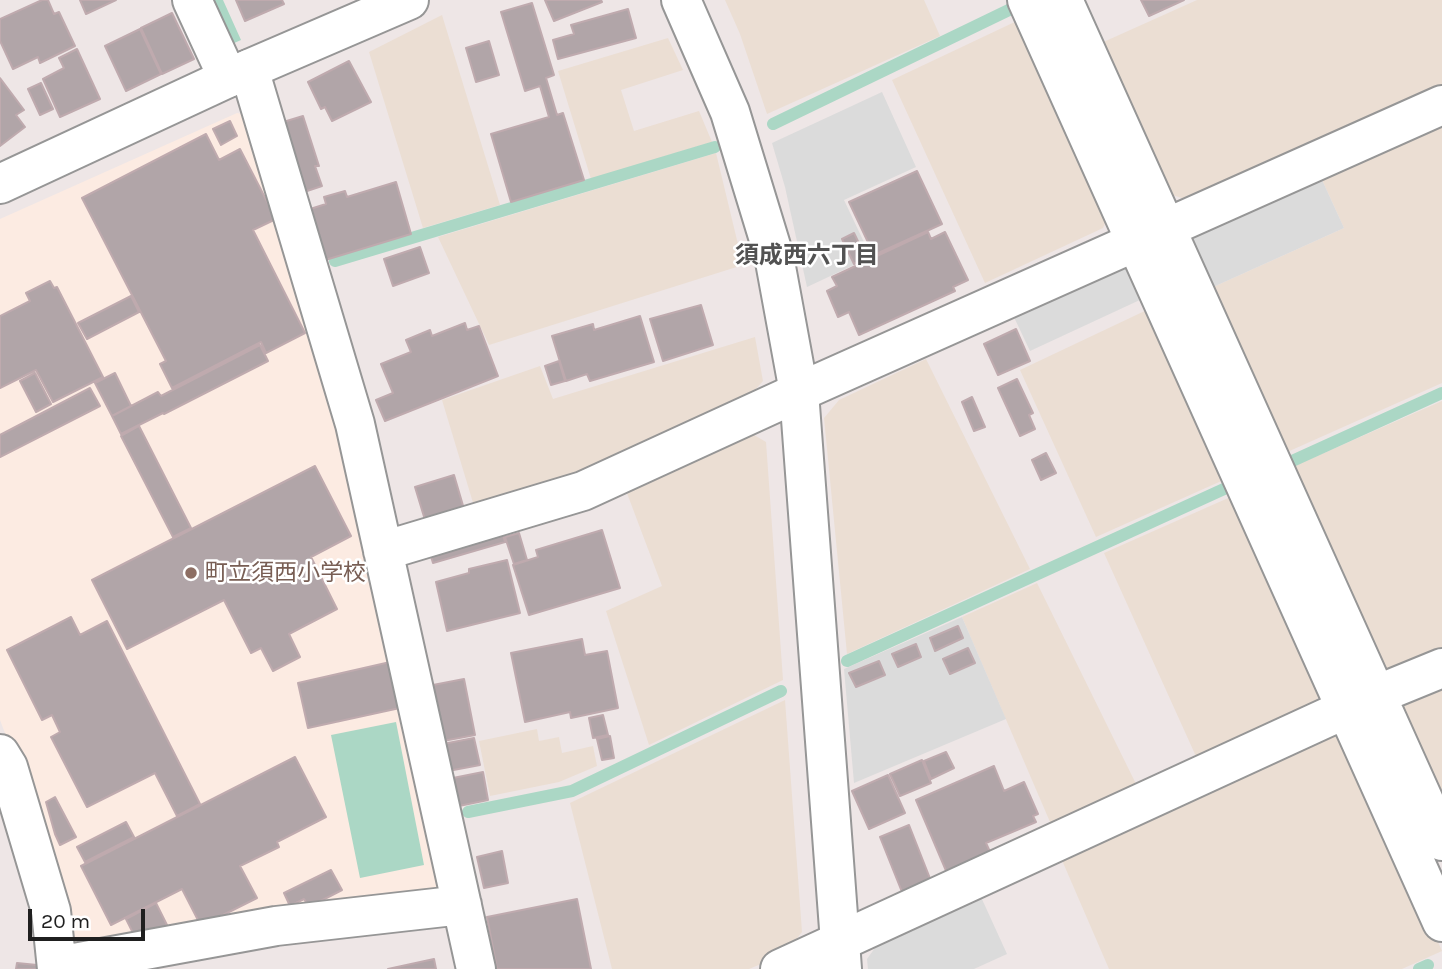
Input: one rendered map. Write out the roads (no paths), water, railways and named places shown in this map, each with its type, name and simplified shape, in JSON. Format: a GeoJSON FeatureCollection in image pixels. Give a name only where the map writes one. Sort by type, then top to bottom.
{"type":"FeatureCollection","features":[{"type":"Feature","properties":{"kind":"street"},"geometry":{"type":"LineString","coordinates":[[192,0],[239,74],[355,424],[476,969]]}},
{"type":"Feature","properties":{"kind":"street"},"geometry":{"type":"LineString","coordinates":[[0,184],[239,74],[409,0]]}},
{"type":"Feature","properties":{"kind":"street"},"geometry":{"type":"LineString","coordinates":[[681,0],[730,111],[770,244],[799,392],[841,955]]}},
{"type":"Feature","properties":{"kind":"street"},"geometry":{"type":"LineString","coordinates":[[1027,0],[1151,235],[1361,702],[1442,922]]}},
{"type":"Feature","properties":{"kind":"street"},"geometry":{"type":"LineString","coordinates":[[1063,0],[1151,235]]}},
{"type":"Feature","properties":{"kind":"street"},"geometry":{"type":"LineString","coordinates":[[383,551],[583,491],[1442,105]]}},
{"type":"Feature","properties":{"kind":"street"},"geometry":{"type":"LineString","coordinates":[[780,969],[841,955],[1361,702],[1442,668]]}},
{"type":"Feature","properties":{"kind":"street"},"geometry":{"type":"LineString","coordinates":[[1361,702],[1442,841]]}},
{"type":"Feature","properties":{"kind":"street"},"geometry":{"type":"LineString","coordinates":[[0,754],[8,766],[51,911],[57,967],[276,926],[462,905]]}},
{"type":"Feature","properties":{"kind":"waterway"},"geometry":{"type":"LineString","coordinates":[[773,124],[1013,8]]}},
{"type":"Feature","properties":{"kind":"waterway"},"geometry":{"type":"LineString","coordinates":[[335,261],[715,147]]}},
{"type":"Feature","properties":{"kind":"waterway"},"geometry":{"type":"LineString","coordinates":[[1290,462],[1442,393]]}},
{"type":"Feature","properties":{"kind":"waterway"},"geometry":{"type":"LineString","coordinates":[[847,661],[1224,489]]}},
{"type":"Feature","properties":{"kind":"waterway"},"geometry":{"type":"LineString","coordinates":[[468,812],[572,791],[781,691]]}},
{"type":"Feature","properties":{"kind":"waterway"},"geometry":{"type":"LineString","coordinates":[[1419,969],[1428,965]]}},
{"type":"Feature","properties":{"kind":"place","name":"町立須西小学校"},"geometry":{"type":"Point","coordinates":[191,573]}},
{"type":"Feature","properties":{"kind":"district","name":"須成西六丁目"},"geometry":{"type":"Point","coordinates":[807,256]}}]}
